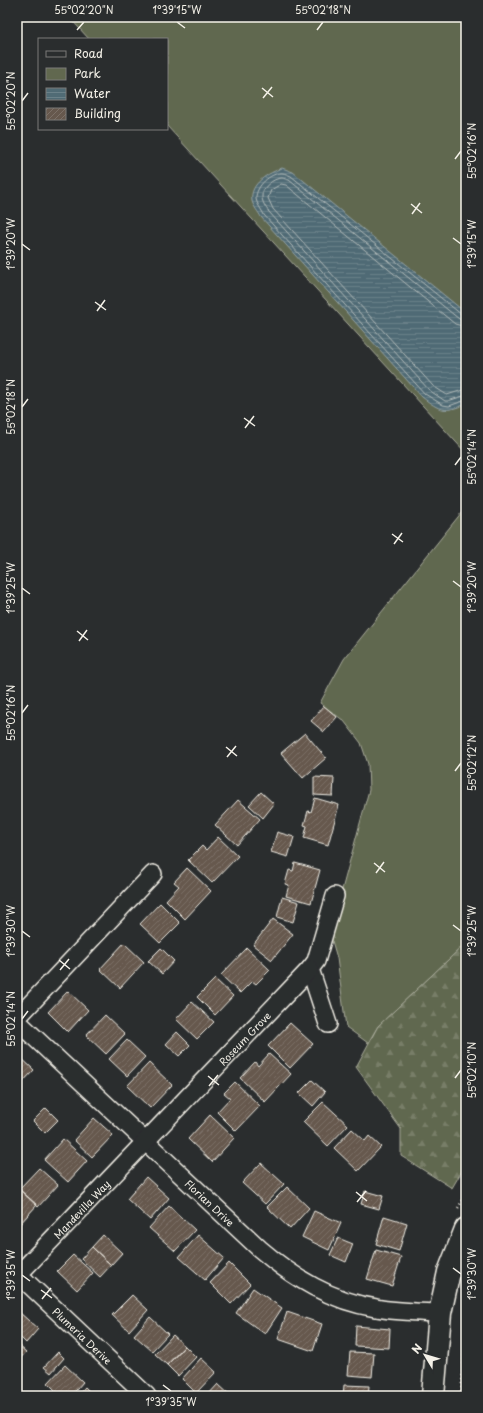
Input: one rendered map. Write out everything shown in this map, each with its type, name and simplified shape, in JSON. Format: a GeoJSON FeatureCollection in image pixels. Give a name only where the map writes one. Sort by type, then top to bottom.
{"type":"FeatureCollection","features":[{"type":"Feature","properties":{"kind":"street"},"geometry":{"type":"LineString","coordinates":[[17,1020],[153,874]]}},
{"type":"Feature","properties":{"kind":"street","name":"Roseum Grove"},"geometry":{"type":"LineString","coordinates":[[145,1142],[310,969],[316,961],[335,896]]}},
{"type":"Feature","properties":{"kind":"street"},"geometry":{"type":"LineString","coordinates":[[310,969],[328,1024]]}},
{"type":"Feature","properties":{"kind":"street","name":"Florian Drive"},"geometry":{"type":"LineString","coordinates":[[17,1020],[260,1249],[302,1281],[325,1293],[353,1303],[377,1308],[440,1313]]}},
{"type":"Feature","properties":{"kind":"street","name":"Mandevilla Way"},"geometry":{"type":"LineString","coordinates":[[18,1275],[145,1142]]}},
{"type":"Feature","properties":{"kind":"street"},"geometry":{"type":"LineString","coordinates":[[433,1396],[440,1313],[449,1272],[466,1229]]}},
{"type":"Feature","properties":{"kind":"street","name":"Plumeria Derive"},"geometry":{"type":"LineString","coordinates":[[18,1275],[147,1396]]}},
{"type":"Feature","properties":{"kind":"path"},"geometry":{"type":"LineString","coordinates":[[461,1396],[466,1326]]}},
{"type":"Feature","properties":{"kind":"green space"},"geometry":{"type":"Polygon","coordinates":[[[69,17],[466,17],[466,453],[168,127],[168,38],[88,38],[69,17]]]}},
{"type":"Feature","properties":{"kind":"green space"},"geometry":{"type":"Polygon","coordinates":[[[466,507],[466,943],[378,1026],[368,1043],[346,1027],[337,958],[330,934],[369,790],[368,764],[361,743],[344,721],[320,703],[344,659],[466,507]]]}},
{"type":"Feature","properties":{"kind":"green space"},"geometry":{"type":"Polygon","coordinates":[[[466,943],[466,1164],[452,1188],[401,1156],[401,1129],[356,1067],[378,1026],[466,943]]]}},
{"type":"Feature","properties":{"kind":"water"},"geometry":{"type":"Polygon","coordinates":[[[282,168],[293,172],[466,313],[466,404],[453,409],[443,409],[438,408],[422,397],[261,217],[252,201],[254,189],[266,176],[282,168]]]}},
{"type":"Feature","properties":{"kind":"building"},"geometry":{"type":"Polygon","coordinates":[[[324,706],[337,717],[324,732],[311,721],[324,706]]]}},
{"type":"Feature","properties":{"kind":"building"},"geometry":{"type":"Polygon","coordinates":[[[305,733],[326,758],[303,778],[281,753],[305,733]]]}},
{"type":"Feature","properties":{"kind":"building"},"geometry":{"type":"Polygon","coordinates":[[[314,777],[334,778],[333,796],[314,795],[314,777]]]}},
{"type":"Feature","properties":{"kind":"building"},"geometry":{"type":"Polygon","coordinates":[[[261,792],[274,804],[263,818],[249,805],[261,792]]]}},
{"type":"Feature","properties":{"kind":"building"},"geometry":{"type":"Polygon","coordinates":[[[315,798],[339,805],[328,845],[304,838],[307,826],[304,825],[308,811],[311,812],[315,798]]]}},
{"type":"Feature","properties":{"kind":"building"},"geometry":{"type":"Polygon","coordinates":[[[238,800],[260,819],[237,845],[215,825],[238,800]]]}},
{"type":"Feature","properties":{"kind":"building"},"geometry":{"type":"Polygon","coordinates":[[[277,832],[294,837],[288,857],[271,852],[277,832]]]}},
{"type":"Feature","properties":{"kind":"building"},"geometry":{"type":"Polygon","coordinates":[[[218,837],[238,856],[212,883],[188,860],[202,846],[206,850],[218,837]]]}},
{"type":"Feature","properties":{"kind":"building"},"geometry":{"type":"Polygon","coordinates":[[[295,863],[320,870],[311,903],[286,896],[289,885],[285,884],[289,870],[293,871],[295,863]]]}},
{"type":"Feature","properties":{"kind":"building"},"geometry":{"type":"Polygon","coordinates":[[[187,868],[211,891],[185,919],[166,900],[179,886],[174,882],[187,868]]]}},
{"type":"Feature","properties":{"kind":"building"},"geometry":{"type":"Polygon","coordinates":[[[282,897],[299,902],[293,922],[277,917],[282,897]]]}},
{"type":"Feature","properties":{"kind":"building"},"geometry":{"type":"Polygon","coordinates":[[[160,903],[180,923],[160,943],[140,924],[160,903]]]}},
{"type":"Feature","properties":{"kind":"building"},"geometry":{"type":"Polygon","coordinates":[[[273,919],[293,934],[272,960],[253,945],[273,919]]]}},
{"type":"Feature","properties":{"kind":"building"},"geometry":{"type":"Polygon","coordinates":[[[124,943],[144,962],[120,988],[100,969],[124,943]]]}},
{"type":"Feature","properties":{"kind":"building"},"geometry":{"type":"Polygon","coordinates":[[[161,948],[174,961],[162,974],[148,961],[161,948]]]}},
{"type":"Feature","properties":{"kind":"building"},"geometry":{"type":"Polygon","coordinates":[[[247,948],[270,970],[256,984],[252,981],[240,993],[221,975],[247,948]]]}},
{"type":"Feature","properties":{"kind":"building"},"geometry":{"type":"Polygon","coordinates":[[[215,979],[233,996],[215,1015],[197,997],[215,979]]]}},
{"type":"Feature","properties":{"kind":"building"},"geometry":{"type":"Polygon","coordinates":[[[68,991],[88,1010],[68,1032],[48,1012],[68,991]]]}},
{"type":"Feature","properties":{"kind":"building"},"geometry":{"type":"Polygon","coordinates":[[[192,1002],[214,1022],[197,1039],[176,1019],[192,1002]]]}},
{"type":"Feature","properties":{"kind":"building"},"geometry":{"type":"Polygon","coordinates":[[[105,1015],[125,1034],[106,1054],[86,1035],[105,1015]]]}},
{"type":"Feature","properties":{"kind":"building"},"geometry":{"type":"Polygon","coordinates":[[[290,1023],[313,1044],[290,1068],[268,1046],[290,1023]]]}},
{"type":"Feature","properties":{"kind":"building"},"geometry":{"type":"Polygon","coordinates":[[[177,1032],[190,1045],[179,1056],[166,1044],[177,1032]]]}},
{"type":"Feature","properties":{"kind":"building"},"geometry":{"type":"Polygon","coordinates":[[[127,1040],[145,1057],[127,1076],[109,1059],[127,1040]]]}},
{"type":"Feature","properties":{"kind":"building"},"geometry":{"type":"Polygon","coordinates":[[[17,1054],[34,1070],[17,1088],[17,1054]]]}},
{"type":"Feature","properties":{"kind":"building"},"geometry":{"type":"Polygon","coordinates":[[[269,1054],[291,1074],[265,1102],[240,1078],[255,1062],[258,1066],[269,1054]]]}},
{"type":"Feature","properties":{"kind":"building"},"geometry":{"type":"Polygon","coordinates":[[[149,1063],[172,1085],[150,1108],[127,1086],[149,1063]]]}},
{"type":"Feature","properties":{"kind":"building"},"geometry":{"type":"Polygon","coordinates":[[[312,1080],[325,1092],[313,1106],[299,1093],[312,1080]]]}},
{"type":"Feature","properties":{"kind":"building"},"geometry":{"type":"Polygon","coordinates":[[[235,1082],[260,1106],[236,1131],[217,1112],[230,1098],[224,1093],[235,1082]]]}},
{"type":"Feature","properties":{"kind":"building"},"geometry":{"type":"Polygon","coordinates":[[[323,1102],[348,1125],[328,1146],[303,1122],[323,1102]]]}},
{"type":"Feature","properties":{"kind":"building"},"geometry":{"type":"Polygon","coordinates":[[[46,1108],[58,1120],[45,1133],[33,1121],[46,1108]]]}},
{"type":"Feature","properties":{"kind":"building"},"geometry":{"type":"Polygon","coordinates":[[[210,1115],[234,1138],[212,1162],[188,1139],[210,1115]]]}},
{"type":"Feature","properties":{"kind":"building"},"geometry":{"type":"Polygon","coordinates":[[[94,1118],[113,1135],[92,1157],[74,1140],[94,1118]]]}},
{"type":"Feature","properties":{"kind":"building"},"geometry":{"type":"Polygon","coordinates":[[[352,1129],[365,1141],[369,1136],[381,1147],[358,1171],[334,1148],[352,1129]]]}},
{"type":"Feature","properties":{"kind":"building"},"geometry":{"type":"Polygon","coordinates":[[[63,1139],[87,1161],[68,1182],[44,1160],[63,1139]]]}},
{"type":"Feature","properties":{"kind":"building"},"geometry":{"type":"Polygon","coordinates":[[[261,1163],[284,1184],[265,1204],[242,1183],[261,1163]]]}},
{"type":"Feature","properties":{"kind":"building"},"geometry":{"type":"Polygon","coordinates":[[[39,1168],[58,1185],[38,1207],[19,1189],[39,1168]]]}},
{"type":"Feature","properties":{"kind":"building"},"geometry":{"type":"Polygon","coordinates":[[[146,1177],[169,1198],[150,1220],[127,1199],[146,1177]]]}},
{"type":"Feature","properties":{"kind":"building"},"geometry":{"type":"Polygon","coordinates":[[[287,1187],[309,1208],[290,1229],[267,1207],[287,1187]]]}},
{"type":"Feature","properties":{"kind":"building"},"geometry":{"type":"Polygon","coordinates":[[[19,1189],[37,1205],[19,1225],[17,1223],[17,1191],[19,1189]]]}},
{"type":"Feature","properties":{"kind":"building"},"geometry":{"type":"Polygon","coordinates":[[[365,1191],[383,1196],[379,1209],[361,1204],[365,1191]]]}},
{"type":"Feature","properties":{"kind":"building"},"geometry":{"type":"Polygon","coordinates":[[[169,1206],[195,1230],[175,1251],[149,1228],[169,1206]]]}},
{"type":"Feature","properties":{"kind":"building"},"geometry":{"type":"Polygon","coordinates":[[[314,1211],[341,1223],[329,1250],[302,1237],[314,1211]]]}},
{"type":"Feature","properties":{"kind":"building"},"geometry":{"type":"Polygon","coordinates":[[[384,1216],[407,1223],[399,1251],[376,1244],[384,1216]]]}},
{"type":"Feature","properties":{"kind":"building"},"geometry":{"type":"Polygon","coordinates":[[[103,1235],[122,1253],[111,1265],[92,1247],[103,1235]]]}},
{"type":"Feature","properties":{"kind":"building"},"geometry":{"type":"Polygon","coordinates":[[[198,1235],[224,1258],[205,1280],[179,1257],[198,1235]]]}},
{"type":"Feature","properties":{"kind":"building"},"geometry":{"type":"Polygon","coordinates":[[[338,1238],[353,1244],[346,1262],[330,1255],[338,1238]]]}},
{"type":"Feature","properties":{"kind":"building"},"geometry":{"type":"Polygon","coordinates":[[[92,1247],[111,1265],[100,1277],[81,1259],[92,1247]]]}},
{"type":"Feature","properties":{"kind":"building"},"geometry":{"type":"Polygon","coordinates":[[[376,1250],[401,1257],[392,1286],[367,1279],[376,1250]]]}},
{"type":"Feature","properties":{"kind":"building"},"geometry":{"type":"Polygon","coordinates":[[[73,1255],[93,1273],[77,1290],[57,1271],[73,1255]]]}},
{"type":"Feature","properties":{"kind":"building"},"geometry":{"type":"Polygon","coordinates":[[[229,1263],[250,1284],[231,1304],[210,1283],[229,1263]]]}},
{"type":"Feature","properties":{"kind":"building"},"geometry":{"type":"Polygon","coordinates":[[[253,1288],[282,1308],[265,1334],[236,1313],[253,1288]]]}},
{"type":"Feature","properties":{"kind":"building"},"geometry":{"type":"Polygon","coordinates":[[[132,1295],[148,1310],[129,1331],[112,1315],[132,1295]]]}},
{"type":"Feature","properties":{"kind":"building"},"geometry":{"type":"Polygon","coordinates":[[[19,1312],[38,1329],[26,1343],[17,1334],[17,1315],[19,1312]]]}},
{"type":"Feature","properties":{"kind":"building"},"geometry":{"type":"Polygon","coordinates":[[[287,1312],[322,1324],[313,1351],[278,1339],[287,1312]]]}},
{"type":"Feature","properties":{"kind":"building"},"geometry":{"type":"Polygon","coordinates":[[[150,1317],[168,1334],[152,1351],[134,1335],[150,1317]]]}},
{"type":"Feature","properties":{"kind":"building"},"geometry":{"type":"Polygon","coordinates":[[[356,1326],[390,1329],[389,1348],[355,1346],[356,1326]]]}},
{"type":"Feature","properties":{"kind":"building"},"geometry":{"type":"Polygon","coordinates":[[[173,1335],[185,1346],[167,1365],[155,1354],[173,1335]]]}},
{"type":"Feature","properties":{"kind":"building"},"geometry":{"type":"Polygon","coordinates":[[[17,1344],[26,1352],[17,1362],[17,1344]]]}},
{"type":"Feature","properties":{"kind":"building"},"geometry":{"type":"Polygon","coordinates":[[[185,1346],[196,1357],[178,1376],[167,1365],[185,1346]]]}},
{"type":"Feature","properties":{"kind":"building"},"geometry":{"type":"Polygon","coordinates":[[[58,1352],[64,1358],[51,1373],[44,1367],[58,1352]]]}},
{"type":"Feature","properties":{"kind":"building"},"geometry":{"type":"Polygon","coordinates":[[[350,1352],[374,1353],[372,1377],[348,1375],[350,1352]]]}},
{"type":"Feature","properties":{"kind":"building"},"geometry":{"type":"Polygon","coordinates":[[[201,1358],[216,1372],[196,1393],[182,1379],[201,1358]]]}},
{"type":"Feature","properties":{"kind":"building"},"geometry":{"type":"Polygon","coordinates":[[[65,1365],[83,1382],[71,1396],[61,1396],[48,1383],[65,1365]]]}},
{"type":"Feature","properties":{"kind":"building"},"geometry":{"type":"Polygon","coordinates":[[[218,1384],[231,1396],[207,1396],[218,1384]]]}},
{"type":"Feature","properties":{"kind":"building"},"geometry":{"type":"Polygon","coordinates":[[[344,1385],[369,1386],[368,1396],[343,1396],[344,1385]]]}},
{"type":"Feature","properties":{"kind":"building"},"geometry":{"type":"Polygon","coordinates":[[[85,1387],[94,1396],[77,1396],[85,1387]]]}}]}
